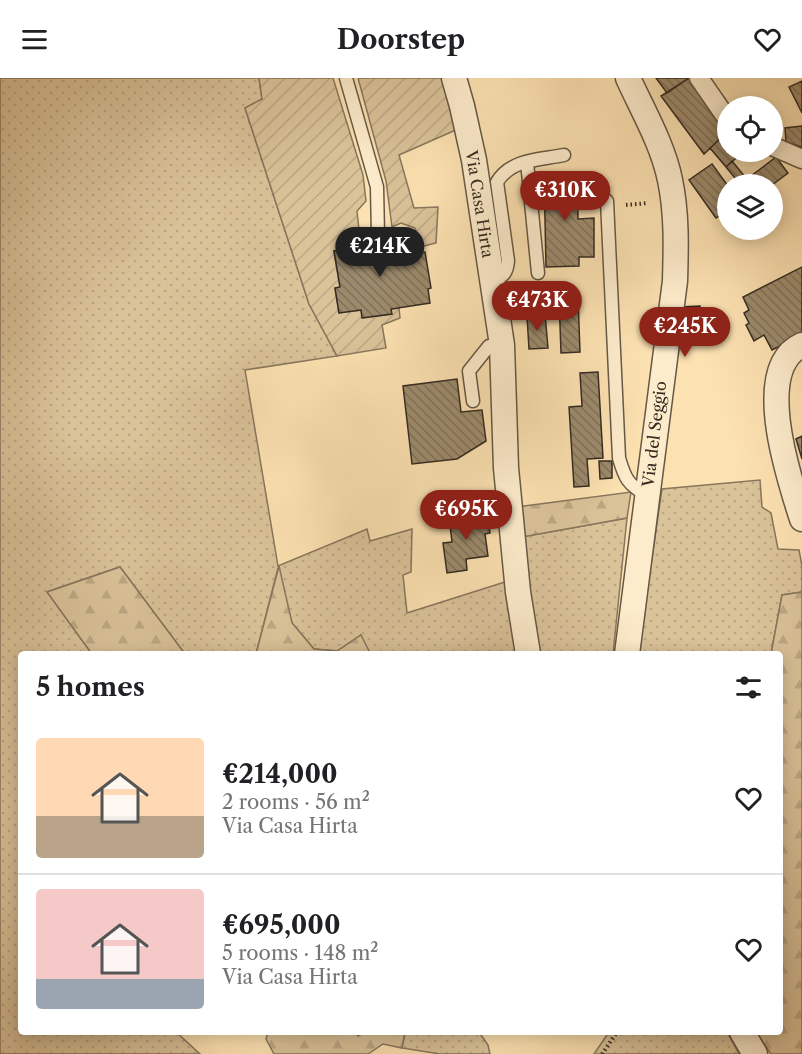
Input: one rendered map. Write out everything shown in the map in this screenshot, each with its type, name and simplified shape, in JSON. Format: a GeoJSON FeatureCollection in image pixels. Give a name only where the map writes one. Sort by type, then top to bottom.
{"type":"FeatureCollection","features":[{"type":"Feature","properties":{"kind":"street","name":"Via Casa Hirta"},"geometry":{"type":"LineString","coordinates":[[454,78],[474,160],[502,345],[506,468],[518,592],[528,651]]}},
{"type":"Feature","properties":{"kind":"street","name":"Via del Seggio"},"geometry":{"type":"LineString","coordinates":[[627,651],[675,281],[676,234],[670,179],[657,141],[628,78]]}},
{"type":"Feature","properties":{"kind":"street"},"geometry":{"type":"LineString","coordinates":[[699,78],[717,104]]}},
{"type":"Feature","properties":{"kind":"street"},"geometry":{"type":"LineString","coordinates":[[783,151],[802,159]]}},
{"type":"Feature","properties":{"kind":"street"},"geometry":{"type":"LineString","coordinates":[[802,345],[784,362],[777,383],[777,419],[786,470],[802,519]]}},
{"type":"Feature","properties":{"kind":"street"},"geometry":{"type":"LineString","coordinates":[[744,1035],[755,1054]]}},
{"type":"Feature","properties":{"kind":"lane"},"geometry":{"type":"LineString","coordinates":[[346,78],[377,187],[378,235]]}},
{"type":"Feature","properties":{"kind":"lane"},"geometry":{"type":"LineString","coordinates":[[492,280],[502,277],[507,272],[508,261],[497,182],[504,172],[516,164],[564,155]]}},
{"type":"Feature","properties":{"kind":"lane"},"geometry":{"type":"LineString","coordinates":[[527,162],[538,273]]}},
{"type":"Feature","properties":{"kind":"lane"},"geometry":{"type":"LineString","coordinates":[[596,191],[607,201],[620,458],[624,477],[632,486],[646,495]]}},
{"type":"Feature","properties":{"kind":"lane"},"geometry":{"type":"LineString","coordinates":[[474,401],[469,371],[489,346],[502,345]]}},
{"type":"Feature","properties":{"kind":"path"},"geometry":{"type":"LineString","coordinates":[[607,206],[658,202]]}},
{"type":"Feature","properties":{"kind":"path"},"geometry":{"type":"LineString","coordinates":[[602,1054],[615,1035]]}},
{"type":"Feature","properties":{"kind":"green space"},"geometry":{"type":"Polygon","coordinates":[[[0,78],[259,78],[262,99],[245,108],[309,304],[337,356],[245,370],[278,566],[367,529],[370,541],[412,529],[411,572],[403,575],[407,613],[508,581],[518,651],[368,651],[361,635],[337,651],[314,649],[292,623],[278,568],[257,651],[183,651],[120,567],[47,592],[90,651],[18,651],[18,1035],[179,1035],[200,1054],[0,1054],[0,78]]]}},
{"type":"Feature","properties":{"kind":"green space"},"geometry":{"type":"Polygon","coordinates":[[[259,78],[333,78],[363,175],[366,201],[357,211],[360,239],[353,240],[354,248],[334,252],[340,287],[335,288],[339,313],[361,310],[363,318],[391,314],[391,309],[399,308],[400,318],[382,325],[386,348],[337,356],[309,304],[245,108],[262,99],[259,78]]]}},
{"type":"Feature","properties":{"kind":"green space"},"geometry":{"type":"Polygon","coordinates":[[[358,78],[446,78],[458,129],[399,155],[414,208],[438,207],[436,243],[420,247],[415,228],[401,223],[392,227],[386,181],[358,78]]]}},
{"type":"Feature","properties":{"kind":"green space"},"geometry":{"type":"Polygon","coordinates":[[[760,480],[762,507],[771,513],[778,549],[799,550],[802,566],[802,592],[782,595],[772,651],[638,651],[662,489],[760,480]]]}},
{"type":"Feature","properties":{"kind":"green space"},"geometry":{"type":"Polygon","coordinates":[[[631,492],[627,518],[522,537],[517,507],[631,492]]]}},
{"type":"Feature","properties":{"kind":"green space"},"geometry":{"type":"Polygon","coordinates":[[[627,518],[613,651],[538,651],[522,537],[627,518]]]}},
{"type":"Feature","properties":{"kind":"green space"},"geometry":{"type":"Polygon","coordinates":[[[279,566],[292,623],[314,649],[337,651],[257,651],[279,566]]]}},
{"type":"Feature","properties":{"kind":"green space"},"geometry":{"type":"Polygon","coordinates":[[[120,567],[183,651],[90,651],[47,592],[120,567]]]}},
{"type":"Feature","properties":{"kind":"green space"},"geometry":{"type":"Polygon","coordinates":[[[802,592],[802,1054],[771,1054],[758,1035],[783,1035],[783,651],[772,651],[782,595],[802,592]]]}},
{"type":"Feature","properties":{"kind":"green space"},"geometry":{"type":"Polygon","coordinates":[[[361,635],[369,651],[337,651],[361,635]]]}},
{"type":"Feature","properties":{"kind":"green space"},"geometry":{"type":"Polygon","coordinates":[[[267,1035],[404,1035],[402,1048],[383,1044],[368,1054],[274,1054],[266,1039],[267,1035]]]}},
{"type":"Feature","properties":{"kind":"green space"},"geometry":{"type":"Polygon","coordinates":[[[404,1035],[481,1035],[488,1045],[490,1054],[440,1054],[402,1048],[404,1035]]]}},
{"type":"Feature","properties":{"kind":"green space"},"geometry":{"type":"Polygon","coordinates":[[[607,1035],[729,1035],[739,1054],[594,1054],[607,1035]]]}},
{"type":"Feature","properties":{"kind":"building"},"geometry":{"type":"Polygon","coordinates":[[[656,78],[689,78],[667,93],[656,78]]]}},
{"type":"Feature","properties":{"kind":"building"},"geometry":{"type":"Polygon","coordinates":[[[692,78],[717,115],[717,142],[704,154],[661,96],[692,78]]]}},
{"type":"Feature","properties":{"kind":"building"},"geometry":{"type":"Polygon","coordinates":[[[802,81],[802,113],[789,87],[802,81]]]}},
{"type":"Feature","properties":{"kind":"building"},"geometry":{"type":"Polygon","coordinates":[[[802,126],[802,147],[786,142],[785,128],[802,126]]]}},
{"type":"Feature","properties":{"kind":"building"},"geometry":{"type":"Polygon","coordinates":[[[717,142],[717,156],[710,148],[717,142]]]}},
{"type":"Feature","properties":{"kind":"building"},"geometry":{"type":"Polygon","coordinates":[[[722,162],[732,162],[726,167],[722,162]]]}},
{"type":"Feature","properties":{"kind":"building"},"geometry":{"type":"Polygon","coordinates":[[[733,162],[743,174],[732,174],[726,167],[733,162]]]}},
{"type":"Feature","properties":{"kind":"building"},"geometry":{"type":"Polygon","coordinates":[[[769,162],[780,162],[788,173],[783,177],[783,174],[754,174],[769,162]]]}},
{"type":"Feature","properties":{"kind":"building"},"geometry":{"type":"Polygon","coordinates":[[[712,164],[719,174],[717,174],[717,217],[716,218],[689,180],[712,164]]]}},
{"type":"Feature","properties":{"kind":"building"},"geometry":{"type":"Polygon","coordinates":[[[544,172],[577,172],[578,219],[594,218],[594,257],[579,257],[579,266],[546,267],[544,172]]]}},
{"type":"Feature","properties":{"kind":"building"},"geometry":{"type":"Polygon","coordinates":[[[390,235],[394,257],[425,252],[431,288],[428,289],[430,303],[391,309],[392,314],[362,318],[361,310],[339,313],[335,288],[340,287],[334,251],[354,248],[353,240],[390,235]]]}},
{"type":"Feature","properties":{"kind":"building"},"geometry":{"type":"Polygon","coordinates":[[[802,267],[802,335],[772,350],[764,335],[754,341],[746,325],[749,323],[744,313],[749,310],[743,297],[802,267]]]}},
{"type":"Feature","properties":{"kind":"building"},"geometry":{"type":"Polygon","coordinates":[[[578,296],[580,352],[561,353],[559,297],[578,296]]]}},
{"type":"Feature","properties":{"kind":"building"},"geometry":{"type":"Polygon","coordinates":[[[700,306],[698,327],[680,324],[681,307],[700,306]]]}},
{"type":"Feature","properties":{"kind":"building"},"geometry":{"type":"Polygon","coordinates":[[[545,314],[548,348],[529,349],[527,316],[545,314]]]}},
{"type":"Feature","properties":{"kind":"building"},"geometry":{"type":"Polygon","coordinates":[[[598,372],[603,458],[587,459],[589,486],[574,487],[569,407],[582,406],[580,373],[598,372]]]}},
{"type":"Feature","properties":{"kind":"building"},"geometry":{"type":"Polygon","coordinates":[[[457,379],[461,412],[482,410],[486,441],[457,459],[412,464],[403,386],[457,379]]]}},
{"type":"Feature","properties":{"kind":"building"},"geometry":{"type":"Polygon","coordinates":[[[802,436],[802,459],[796,439],[802,436]]]}},
{"type":"Feature","properties":{"kind":"building"},"geometry":{"type":"Polygon","coordinates":[[[599,461],[612,461],[612,478],[600,479],[599,461]]]}},
{"type":"Feature","properties":{"kind":"building"},"geometry":{"type":"Polygon","coordinates":[[[487,512],[490,533],[485,534],[488,556],[466,559],[467,570],[447,573],[443,543],[452,542],[449,517],[487,512]]]}}]}
